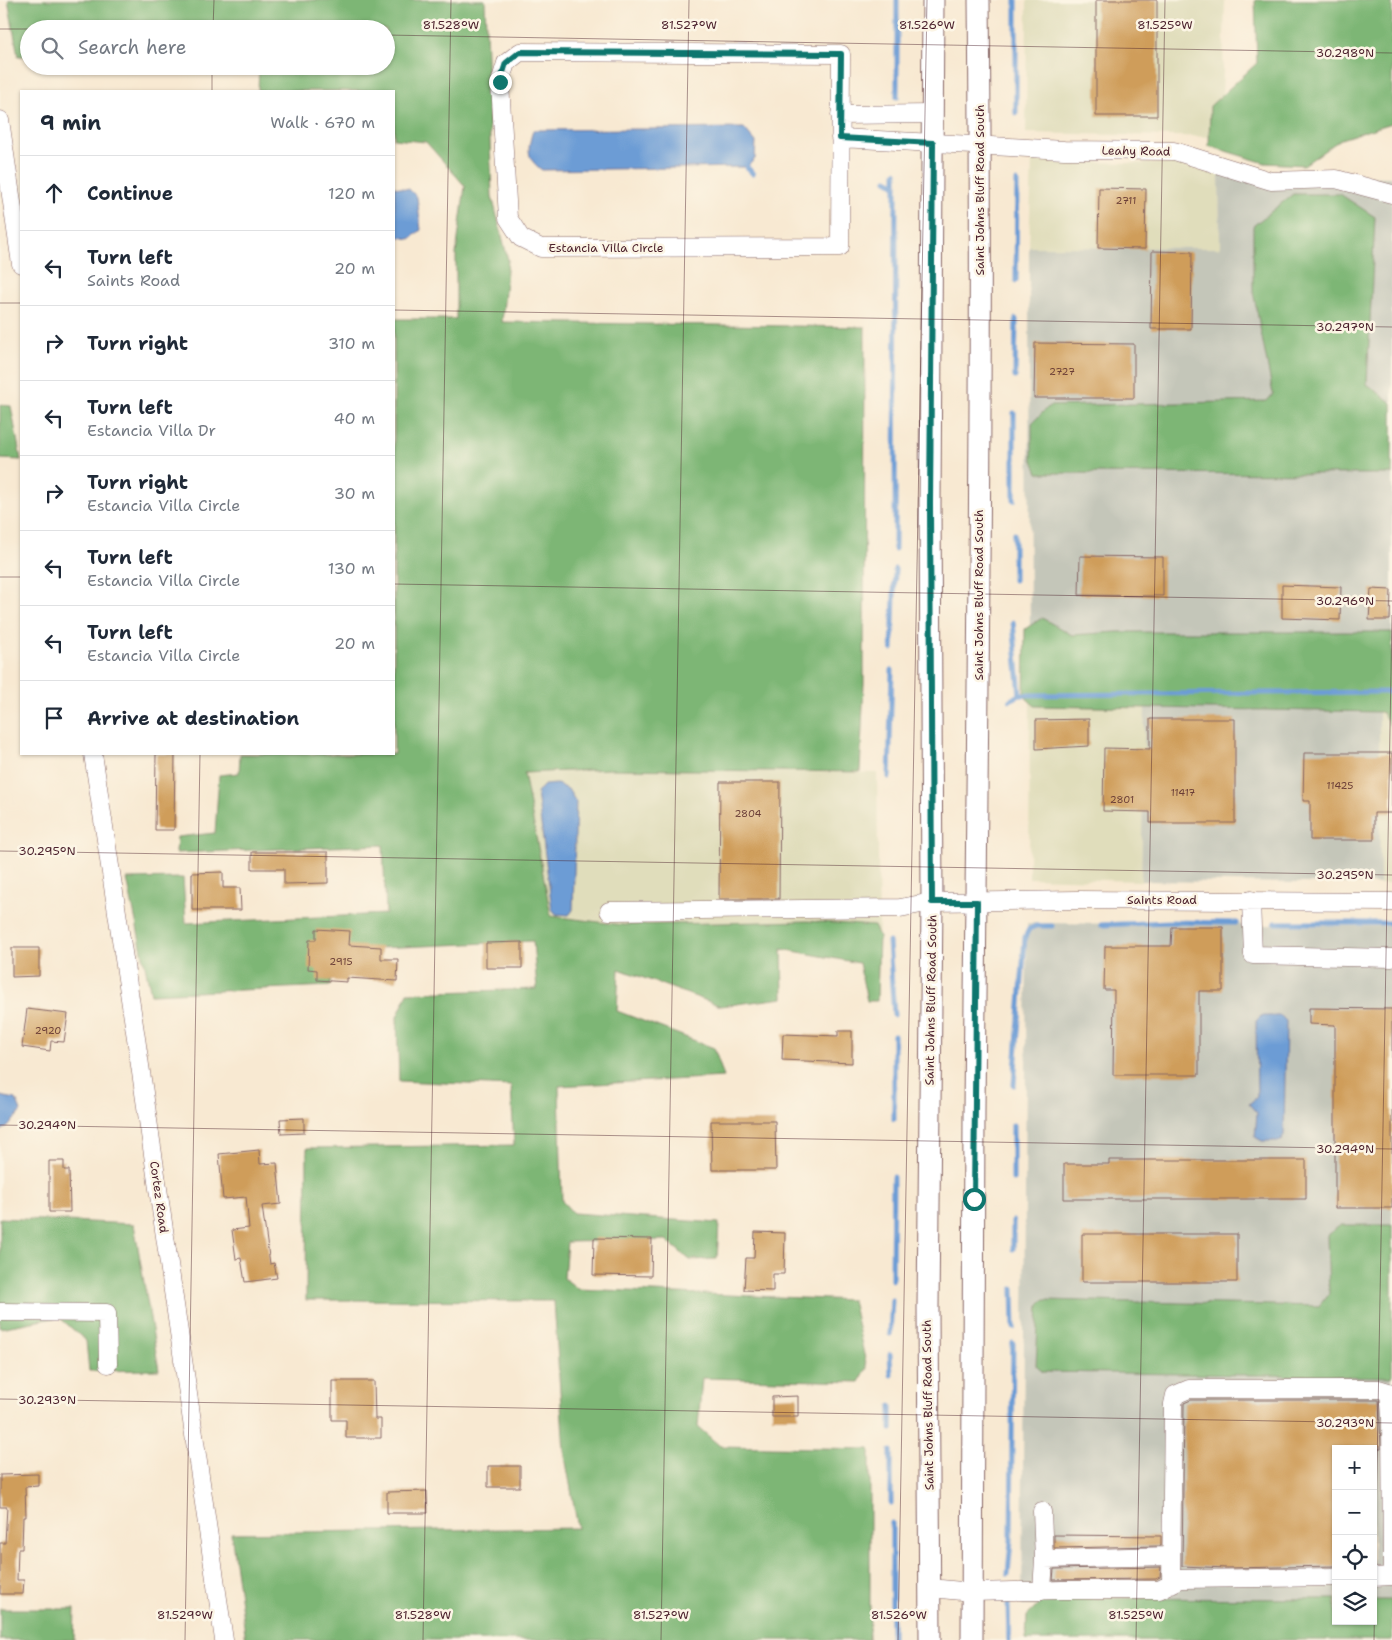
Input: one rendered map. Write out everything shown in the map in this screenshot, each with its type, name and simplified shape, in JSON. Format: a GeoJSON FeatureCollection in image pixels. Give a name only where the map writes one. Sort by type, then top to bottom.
{"type":"FeatureCollection","features":[{"type":"Feature","properties":{"kind":"main road","name":"Saint Johns Bluff Road South"},"geometry":{"type":"LineString","coordinates":[[930,1640],[928,1308],[932,902],[930,504],[933,0]]}},
{"type":"Feature","properties":{"kind":"main road","name":"Saint Johns Bluff Road South"},"geometry":{"type":"LineString","coordinates":[[972,1640],[974,1112],[977,902],[979,0]]}},
{"type":"Feature","properties":{"kind":"street","name":"Estancia Villa Circle"},"geometry":{"type":"LineString","coordinates":[[520,52],[841,54],[840,115],[840,247],[542,248],[521,238],[508,218],[500,82],[506,63],[520,52]]}},
{"type":"Feature","properties":{"kind":"street"},"geometry":{"type":"LineString","coordinates":[[840,115],[933,114]]}},
{"type":"Feature","properties":{"kind":"street"},"geometry":{"type":"LineString","coordinates":[[0,120],[20,257]]}},
{"type":"Feature","properties":{"kind":"street","name":"Leahy Road"},"geometry":{"type":"LineString","coordinates":[[840,138],[1064,150],[1174,151],[1271,181],[1336,178],[1392,194]]}},
{"type":"Feature","properties":{"kind":"street","name":"Cortez Road"},"geometry":{"type":"LineString","coordinates":[[93,755],[224,1640]]}},
{"type":"Feature","properties":{"kind":"street"},"geometry":{"type":"LineString","coordinates":[[1251,900],[1253,956],[1392,958]]}},
{"type":"Feature","properties":{"kind":"street","name":"Saints Road"},"geometry":{"type":"LineString","coordinates":[[609,911],[900,908],[932,902],[1251,900],[1392,902]]}},
{"type":"Feature","properties":{"kind":"street"},"geometry":{"type":"LineString","coordinates":[[0,1312],[107,1313],[108,1364]]}},
{"type":"Feature","properties":{"kind":"street"},"geometry":{"type":"LineString","coordinates":[[1171,1584],[1173,1404],[1175,1395],[1189,1389],[1379,1389],[1389,1392],[1391,1415],[1392,1576],[1377,1577]]}},
{"type":"Feature","properties":{"kind":"street"},"geometry":{"type":"LineString","coordinates":[[1042,1511],[1044,1559],[1042,1591]]}},
{"type":"Feature","properties":{"kind":"street"},"geometry":{"type":"LineString","coordinates":[[1044,1559],[1171,1556]]}},
{"type":"Feature","properties":{"kind":"street"},"geometry":{"type":"LineString","coordinates":[[930,1588],[972,1592],[1158,1590],[1181,1579],[1332,1577]]}},
{"type":"Feature","properties":{"kind":"shaded area"},"geometry":{"type":"Polygon","coordinates":[[[1027,0],[1225,0],[1221,137],[1026,133],[1027,0]]]}},
{"type":"Feature","properties":{"kind":"shaded area"},"geometry":{"type":"Polygon","coordinates":[[[1032,161],[1175,164],[1219,175],[1220,248],[1029,247],[1032,161]]]}},
{"type":"Feature","properties":{"kind":"shaded area"},"geometry":{"type":"Polygon","coordinates":[[[1219,175],[1392,177],[1392,700],[1379,700],[1380,884],[1141,881],[1145,701],[1030,699],[1029,247],[1220,248],[1219,175]]]}},
{"type":"Feature","properties":{"kind":"shaded area"},"geometry":{"type":"Polygon","coordinates":[[[1030,699],[1145,701],[1141,881],[1029,878],[1030,699]]]}},
{"type":"Feature","properties":{"kind":"shaded area"},"geometry":{"type":"Polygon","coordinates":[[[1379,700],[1392,700],[1392,884],[1380,884],[1379,700]]]}},
{"type":"Feature","properties":{"kind":"shaded area"},"geometry":{"type":"Polygon","coordinates":[[[611,769],[877,773],[879,936],[874,926],[808,921],[623,925],[551,916],[524,773],[611,769]]]}},
{"type":"Feature","properties":{"kind":"shaded area"},"geometry":{"type":"Polygon","coordinates":[[[1027,923],[1392,926],[1392,1607],[1377,1607],[1377,1445],[1332,1445],[1332,1607],[1022,1606],[1027,923]]]}},
{"type":"Feature","properties":{"kind":"green space"},"geometry":{"type":"Polygon","coordinates":[[[8,0],[485,0],[492,196],[508,260],[502,322],[865,327],[864,683],[860,772],[611,769],[524,773],[551,916],[623,925],[808,921],[874,926],[879,936],[877,1001],[867,1001],[859,963],[782,949],[783,998],[721,1006],[619,969],[617,1011],[714,1048],[724,1077],[559,1086],[562,1201],[573,1213],[719,1223],[717,1259],[690,1260],[666,1240],[567,1242],[564,1278],[578,1289],[852,1300],[867,1368],[859,1382],[702,1378],[698,1427],[720,1446],[870,1449],[870,1621],[868,1640],[246,1640],[231,1533],[578,1528],[564,1451],[554,1301],[306,1300],[307,1148],[514,1145],[511,1086],[399,1081],[397,1017],[408,993],[537,989],[533,941],[335,950],[330,986],[151,994],[127,879],[183,878],[186,923],[386,914],[383,845],[176,853],[177,837],[215,833],[219,775],[239,773],[240,755],[395,755],[395,319],[456,319],[456,254],[465,186],[426,142],[395,139],[395,90],[258,90],[259,75],[395,75],[395,20],[20,20],[20,56],[18,56],[8,0]]]}},
{"type":"Feature","properties":{"kind":"green space"},"geometry":{"type":"Polygon","coordinates":[[[1255,0],[1392,0],[1392,123],[1341,139],[1304,165],[1265,163],[1209,146],[1210,106],[1257,63],[1255,0]]]}},
{"type":"Feature","properties":{"kind":"green space"},"geometry":{"type":"Polygon","coordinates":[[[1293,194],[1340,194],[1375,217],[1367,384],[1392,403],[1392,474],[1038,473],[1032,458],[1032,423],[1049,406],[1267,401],[1273,394],[1253,291],[1253,226],[1293,194]]]}},
{"type":"Feature","properties":{"kind":"green space"},"geometry":{"type":"Polygon","coordinates":[[[0,405],[11,406],[20,460],[0,459],[0,405]]]}},
{"type":"Feature","properties":{"kind":"green space"},"geometry":{"type":"Polygon","coordinates":[[[1042,618],[1072,635],[1117,632],[1392,632],[1392,729],[1382,712],[1035,706],[1024,696],[1025,629],[1042,618]]]}},
{"type":"Feature","properties":{"kind":"green space"},"geometry":{"type":"Polygon","coordinates":[[[0,1218],[134,1224],[159,1370],[89,1371],[86,1341],[59,1317],[0,1328],[0,1218]]]}},
{"type":"Feature","properties":{"kind":"green space"},"geometry":{"type":"Polygon","coordinates":[[[1341,1225],[1392,1225],[1392,1377],[1043,1372],[1036,1366],[1039,1304],[1043,1300],[1319,1306],[1329,1293],[1327,1235],[1341,1225]]]}},
{"type":"Feature","properties":{"kind":"green space"},"geometry":{"type":"Polygon","coordinates":[[[1046,1598],[1332,1599],[1332,1625],[1377,1625],[1377,1600],[1392,1600],[1392,1640],[1026,1640],[1027,1616],[1046,1598]]]}},
{"type":"Feature","properties":{"kind":"green space"},"geometry":{"type":"Polygon","coordinates":[[[0,1609],[75,1609],[74,1640],[0,1640],[0,1609]]]}},
{"type":"Feature","properties":{"kind":"water"},"geometry":{"type":"Polygon","coordinates":[[[744,128],[756,142],[755,159],[747,167],[542,170],[530,157],[529,152],[533,130],[744,128]]]}},
{"type":"Feature","properties":{"kind":"water"},"geometry":{"type":"Polygon","coordinates":[[[395,187],[409,189],[417,197],[421,230],[410,239],[395,236],[395,187]]]}},
{"type":"Feature","properties":{"kind":"water"},"geometry":{"type":"Polygon","coordinates":[[[557,784],[568,789],[576,802],[573,910],[569,915],[556,914],[552,909],[537,793],[544,785],[557,784]]]}},
{"type":"Feature","properties":{"kind":"water"},"geometry":{"type":"Polygon","coordinates":[[[1261,1016],[1281,1016],[1286,1021],[1284,1135],[1281,1141],[1262,1141],[1255,1137],[1257,1113],[1249,1104],[1257,1097],[1256,1021],[1261,1016]]]}},
{"type":"Feature","properties":{"kind":"water"},"geometry":{"type":"Polygon","coordinates":[[[0,1096],[16,1099],[21,1111],[8,1127],[0,1131],[0,1096]]]}},
{"type":"Feature","properties":{"kind":"building"},"geometry":{"type":"Polygon","coordinates":[[[1096,0],[1157,0],[1157,116],[1096,116],[1096,0]]]}},
{"type":"Feature","properties":{"kind":"building"},"geometry":{"type":"Polygon","coordinates":[[[1099,188],[1146,189],[1145,249],[1098,248],[1099,188]]]}},
{"type":"Feature","properties":{"kind":"building"},"geometry":{"type":"Polygon","coordinates":[[[1152,251],[1192,252],[1191,329],[1151,329],[1152,251]]]}},
{"type":"Feature","properties":{"kind":"building"},"geometry":{"type":"Polygon","coordinates":[[[1035,343],[1134,344],[1134,398],[1034,398],[1035,343]]]}},
{"type":"Feature","properties":{"kind":"building"},"geometry":{"type":"Polygon","coordinates":[[[1080,556],[1163,557],[1163,596],[1079,595],[1080,556]]]}},
{"type":"Feature","properties":{"kind":"building"},"geometry":{"type":"Polygon","coordinates":[[[1282,585],[1341,587],[1340,620],[1282,618],[1282,585]]]}},
{"type":"Feature","properties":{"kind":"building"},"geometry":{"type":"Polygon","coordinates":[[[1371,589],[1391,590],[1390,620],[1369,620],[1371,589]]]}},
{"type":"Feature","properties":{"kind":"building"},"geometry":{"type":"Polygon","coordinates":[[[1089,719],[1089,746],[1036,749],[1036,720],[1089,719]]]}},
{"type":"Feature","properties":{"kind":"building"},"geometry":{"type":"Polygon","coordinates":[[[1150,719],[1235,719],[1235,823],[1150,823],[1150,812],[1103,811],[1104,748],[1150,749],[1150,719]]]}},
{"type":"Feature","properties":{"kind":"building"},"geometry":{"type":"Polygon","coordinates":[[[1304,753],[1392,753],[1392,813],[1374,813],[1374,840],[1310,840],[1310,801],[1303,801],[1304,753]]]}},
{"type":"Feature","properties":{"kind":"building"},"geometry":{"type":"Polygon","coordinates":[[[156,755],[175,755],[174,830],[155,830],[156,755]]]}},
{"type":"Feature","properties":{"kind":"building"},"geometry":{"type":"Polygon","coordinates":[[[720,782],[780,782],[779,899],[719,899],[720,782]]]}},
{"type":"Feature","properties":{"kind":"building"},"geometry":{"type":"Polygon","coordinates":[[[252,852],[328,852],[328,883],[284,884],[284,869],[252,869],[252,852]]]}},
{"type":"Feature","properties":{"kind":"building"},"geometry":{"type":"Polygon","coordinates":[[[223,872],[223,888],[240,888],[241,910],[192,910],[192,873],[223,872]]]}},
{"type":"Feature","properties":{"kind":"building"},"geometry":{"type":"Polygon","coordinates":[[[1172,927],[1223,927],[1223,991],[1199,991],[1199,1075],[1113,1075],[1114,990],[1104,990],[1105,946],[1171,946],[1172,927]]]}},
{"type":"Feature","properties":{"kind":"building"},"geometry":{"type":"Polygon","coordinates":[[[316,929],[350,931],[349,945],[381,947],[381,959],[398,959],[397,981],[347,978],[347,982],[317,980],[317,970],[308,969],[309,940],[316,940],[316,929]]]}},
{"type":"Feature","properties":{"kind":"building"},"geometry":{"type":"Polygon","coordinates":[[[522,942],[522,968],[486,968],[486,943],[522,942]]]}},
{"type":"Feature","properties":{"kind":"building"},"geometry":{"type":"Polygon","coordinates":[[[12,948],[39,948],[39,976],[12,977],[12,948]]]}},
{"type":"Feature","properties":{"kind":"building"},"geometry":{"type":"Polygon","coordinates":[[[1309,1008],[1392,1009],[1392,1208],[1335,1208],[1335,1025],[1309,1024],[1309,1008]]]}},
{"type":"Feature","properties":{"kind":"building"},"geometry":{"type":"Polygon","coordinates":[[[27,1009],[68,1014],[64,1042],[51,1041],[50,1051],[22,1047],[27,1009]]]}},
{"type":"Feature","properties":{"kind":"building"},"geometry":{"type":"Polygon","coordinates":[[[838,1031],[852,1031],[852,1063],[782,1060],[783,1034],[838,1036],[838,1031]]]}},
{"type":"Feature","properties":{"kind":"building"},"geometry":{"type":"Polygon","coordinates":[[[304,1118],[304,1133],[281,1134],[280,1119],[304,1118]]]}},
{"type":"Feature","properties":{"kind":"building"},"geometry":{"type":"Polygon","coordinates":[[[711,1121],[775,1121],[776,1170],[712,1170],[711,1121]]]}},
{"type":"Feature","properties":{"kind":"building"},"geometry":{"type":"Polygon","coordinates":[[[259,1150],[260,1164],[277,1163],[281,1204],[262,1206],[270,1264],[274,1263],[277,1278],[245,1282],[241,1258],[236,1259],[232,1230],[249,1228],[246,1197],[223,1199],[219,1154],[259,1150]]]}},
{"type":"Feature","properties":{"kind":"building"},"geometry":{"type":"Polygon","coordinates":[[[1109,1160],[1306,1160],[1306,1199],[1064,1199],[1064,1164],[1109,1164],[1109,1160]]]}},
{"type":"Feature","properties":{"kind":"building"},"geometry":{"type":"Polygon","coordinates":[[[49,1161],[64,1161],[64,1170],[69,1170],[70,1212],[49,1212],[49,1161]]]}},
{"type":"Feature","properties":{"kind":"building"},"geometry":{"type":"Polygon","coordinates":[[[755,1232],[785,1233],[784,1274],[773,1274],[773,1291],[744,1290],[746,1258],[754,1258],[755,1232]]]}},
{"type":"Feature","properties":{"kind":"building"},"geometry":{"type":"Polygon","coordinates":[[[1082,1234],[1237,1234],[1237,1282],[1082,1282],[1082,1234]]]}},
{"type":"Feature","properties":{"kind":"building"},"geometry":{"type":"Polygon","coordinates":[[[594,1238],[652,1239],[651,1276],[593,1275],[594,1238]]]}},
{"type":"Feature","properties":{"kind":"building"},"geometry":{"type":"Polygon","coordinates":[[[332,1381],[374,1381],[375,1419],[381,1419],[381,1438],[346,1438],[346,1420],[332,1420],[332,1381]]]}},
{"type":"Feature","properties":{"kind":"building"},"geometry":{"type":"Polygon","coordinates":[[[798,1396],[798,1417],[772,1417],[772,1397],[798,1396]]]}},
{"type":"Feature","properties":{"kind":"building"},"geometry":{"type":"Polygon","coordinates":[[[1191,1400],[1379,1400],[1381,1449],[1377,1449],[1377,1445],[1332,1445],[1332,1566],[1226,1568],[1182,1566],[1184,1403],[1191,1400]]]}},
{"type":"Feature","properties":{"kind":"building"},"geometry":{"type":"Polygon","coordinates":[[[488,1466],[520,1466],[520,1487],[488,1487],[488,1466]]]}},
{"type":"Feature","properties":{"kind":"building"},"geometry":{"type":"Polygon","coordinates":[[[38,1474],[38,1486],[25,1487],[26,1517],[23,1517],[22,1549],[18,1549],[17,1580],[24,1580],[23,1594],[0,1594],[0,1543],[5,1543],[7,1507],[0,1507],[0,1475],[38,1474]]]}},
{"type":"Feature","properties":{"kind":"building"},"geometry":{"type":"Polygon","coordinates":[[[427,1491],[428,1513],[387,1513],[387,1492],[427,1491]]]}},
{"type":"Feature","properties":{"kind":"building"},"geometry":{"type":"Polygon","coordinates":[[[1054,1535],[1161,1536],[1161,1546],[1054,1548],[1054,1535]]]}},
{"type":"Feature","properties":{"kind":"building"},"geometry":{"type":"Polygon","coordinates":[[[1161,1567],[1160,1577],[1156,1579],[1053,1580],[1054,1569],[1161,1567]]]}},
{"type":"Feature","properties":{"kind":"waterway"},"geometry":{"type":"LineString","coordinates":[[897,0],[897,97]]}},
{"type":"Feature","properties":{"kind":"waterway"},"geometry":{"type":"LineString","coordinates":[[1016,0],[1016,113]]}},
{"type":"Feature","properties":{"kind":"waterway"},"geometry":{"type":"LineString","coordinates":[[747,167],[753,174]]}},
{"type":"Feature","properties":{"kind":"waterway"},"geometry":{"type":"LineString","coordinates":[[895,549],[896,172]]}},
{"type":"Feature","properties":{"kind":"waterway"},"geometry":{"type":"LineString","coordinates":[[887,180],[896,185]]}},
{"type":"Feature","properties":{"kind":"waterway"},"geometry":{"type":"LineString","coordinates":[[1016,281],[1017,181]]}},
{"type":"Feature","properties":{"kind":"waterway"},"geometry":{"type":"LineString","coordinates":[[1015,377],[1016,319]]}},
{"type":"Feature","properties":{"kind":"waterway"},"geometry":{"type":"LineString","coordinates":[[1014,413],[1014,500]]}},
{"type":"Feature","properties":{"kind":"waterway"},"geometry":{"type":"LineString","coordinates":[[1014,534],[1014,580]]}},
{"type":"Feature","properties":{"kind":"waterway"},"geometry":{"type":"LineString","coordinates":[[892,649],[895,569]]}},
{"type":"Feature","properties":{"kind":"waterway"},"geometry":{"type":"LineString","coordinates":[[1010,700],[1020,695],[1013,622]]}},
{"type":"Feature","properties":{"kind":"waterway"},"geometry":{"type":"LineString","coordinates":[[889,777],[892,670]]}},
{"type":"Feature","properties":{"kind":"waterway"},"geometry":{"type":"LineString","coordinates":[[1020,695],[1392,692]]}},
{"type":"Feature","properties":{"kind":"waterway"},"geometry":{"type":"LineString","coordinates":[[1101,925],[1169,922],[1237,923]]}},
{"type":"Feature","properties":{"kind":"waterway"},"geometry":{"type":"LineString","coordinates":[[1275,923],[1392,923]]}},
{"type":"Feature","properties":{"kind":"waterway"},"geometry":{"type":"LineString","coordinates":[[1014,1085],[1025,937],[1029,929],[1036,926],[1052,926]]}},
{"type":"Feature","properties":{"kind":"waterway"},"geometry":{"type":"LineString","coordinates":[[889,942],[894,1015]]}},
{"type":"Feature","properties":{"kind":"waterway"},"geometry":{"type":"LineString","coordinates":[[894,1035],[894,1119]]}},
{"type":"Feature","properties":{"kind":"waterway"},"geometry":{"type":"LineString","coordinates":[[1013,1125],[1013,1179]]}},
{"type":"Feature","properties":{"kind":"waterway"},"geometry":{"type":"LineString","coordinates":[[892,1280],[893,1177]]}},
{"type":"Feature","properties":{"kind":"waterway"},"geometry":{"type":"LineString","coordinates":[[1013,1221],[1013,1249]]}},
{"type":"Feature","properties":{"kind":"waterway"},"geometry":{"type":"LineString","coordinates":[[1013,1289],[1014,1328]]}},
{"type":"Feature","properties":{"kind":"waterway"},"geometry":{"type":"LineString","coordinates":[[890,1334],[892,1300]]}},
{"type":"Feature","properties":{"kind":"waterway"},"geometry":{"type":"LineString","coordinates":[[1008,1574],[1011,1540],[1013,1343]]}},
{"type":"Feature","properties":{"kind":"waterway"},"geometry":{"type":"LineString","coordinates":[[890,1354],[891,1375]]}},
{"type":"Feature","properties":{"kind":"waterway"},"geometry":{"type":"LineString","coordinates":[[891,1406],[891,1429]]}},
{"type":"Feature","properties":{"kind":"waterway"},"geometry":{"type":"LineString","coordinates":[[891,1451],[891,1503]]}},
{"type":"Feature","properties":{"kind":"waterway"},"geometry":{"type":"LineString","coordinates":[[892,1523],[892,1640]]}},
{"type":"Feature","properties":{"kind":"waterway"},"geometry":{"type":"LineString","coordinates":[[1008,1604],[1009,1640]]}},
{"type":"Feature","properties":{"kind":"route"},"geometry":{"type":"LineString","coordinates":[[500,82],[506,63],[520,52],[841,54],[840,138],[933,143],[930,504],[932,902],[977,902],[974,1199]]}}]}
